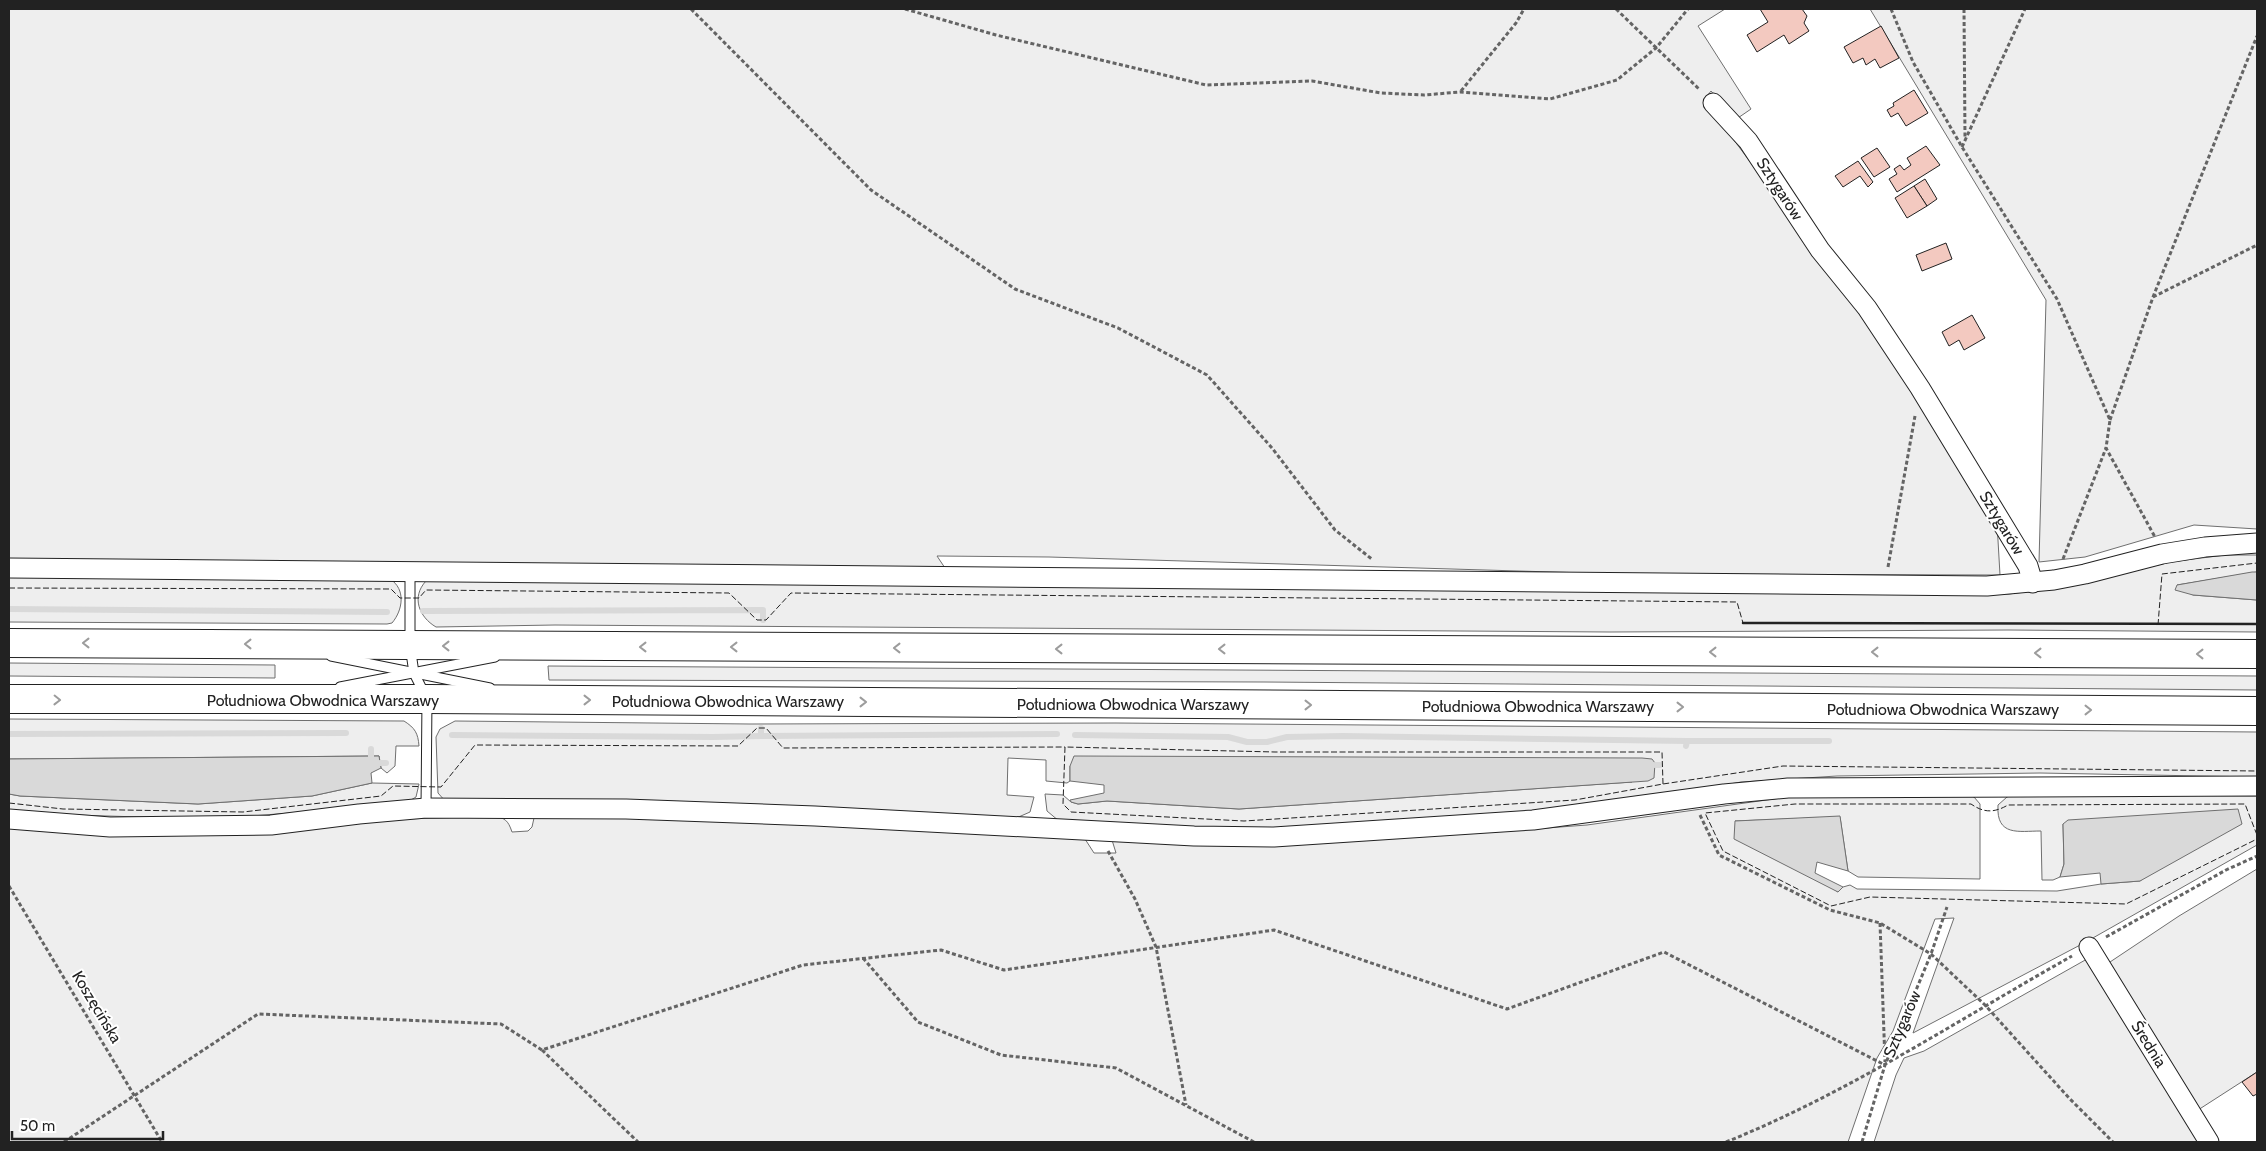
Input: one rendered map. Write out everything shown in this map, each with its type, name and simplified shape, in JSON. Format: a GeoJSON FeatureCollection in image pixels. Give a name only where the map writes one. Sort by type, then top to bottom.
{"type":"FeatureCollection","features":[{"type":"Feature","properties":{"kind":"highway"},"geometry":{"type":"LineString","coordinates":[[9,642],[410,646],[2257,654]]}},
{"type":"Feature","properties":{"kind":"highway","name":"Południowa Obwodnica Warszawy"},"geometry":{"type":"LineString","coordinates":[[9,699],[550,700],[2257,711]]}},
{"type":"Feature","properties":{"kind":"street","name":"Sztygarów"},"geometry":{"type":"LineString","coordinates":[[1713,103],[1748,141],[1820,250],[1867,308],[1920,388],[2028,566],[2033,583]]}},
{"type":"Feature","properties":{"kind":"street"},"geometry":{"type":"LineString","coordinates":[[9,568],[1987,586],[2054,580],[2162,554],[2205,547],[2257,543]]}},
{"type":"Feature","properties":{"kind":"street"},"geometry":{"type":"LineString","coordinates":[[9,819],[110,827],[271,825],[426,808],[636,810],[815,816],[1194,836],[1274,837],[1533,820],[1788,788],[2257,786]]}},
{"type":"Feature","properties":{"kind":"street","name":"Średnia"},"geometry":{"type":"LineString","coordinates":[[2089,946],[2209,1142]]}},
{"type":"Feature","properties":{"kind":"lane"},"geometry":{"type":"LineString","coordinates":[[410,571],[410,646],[414,673],[427,700],[426,808]]}},
{"type":"Feature","properties":{"kind":"lane"},"geometry":{"type":"LineString","coordinates":[[275,645],[550,700]]}},
{"type":"Feature","properties":{"kind":"lane"},"geometry":{"type":"LineString","coordinates":[[277,700],[549,646]]}},
{"type":"Feature","properties":{"kind":"path"},"geometry":{"type":"LineString","coordinates":[[691,9],[871,190],[1015,289],[1118,328],[1207,375],[1272,448],[1336,530],[1396,580]]}},
{"type":"Feature","properties":{"kind":"path"},"geometry":{"type":"LineString","coordinates":[[905,9],[996,35],[1206,85],[1312,82],[1381,93],[1424,95],[1460,92],[1550,99],[1617,80],[1656,48],[1688,9]]}},
{"type":"Feature","properties":{"kind":"path"},"geometry":{"type":"LineString","coordinates":[[1460,92],[1516,23],[1524,9]]}},
{"type":"Feature","properties":{"kind":"path"},"geometry":{"type":"LineString","coordinates":[[1616,9],[1713,103]]}},
{"type":"Feature","properties":{"kind":"path"},"geometry":{"type":"LineString","coordinates":[[1890,9],[1913,62],[1962,147],[2057,299],[2110,420]]}},
{"type":"Feature","properties":{"kind":"path"},"geometry":{"type":"LineString","coordinates":[[1964,9],[1965,140]]}},
{"type":"Feature","properties":{"kind":"path"},"geometry":{"type":"LineString","coordinates":[[1962,147],[2025,9]]}},
{"type":"Feature","properties":{"kind":"path"},"geometry":{"type":"LineString","coordinates":[[2054,580],[2106,448],[2110,420],[2154,297],[2257,36]]}},
{"type":"Feature","properties":{"kind":"path"},"geometry":{"type":"LineString","coordinates":[[2154,297],[2257,246]]}},
{"type":"Feature","properties":{"kind":"path"},"geometry":{"type":"LineString","coordinates":[[1885,585],[1920,388]]}},
{"type":"Feature","properties":{"kind":"path"},"geometry":{"type":"LineString","coordinates":[[2106,448],[2153,533],[2162,554]]}},
{"type":"Feature","properties":{"kind":"path"},"geometry":{"type":"LineString","coordinates":[[1693,799],[1718,856],[1830,910],[1880,923],[1931,954],[1985,1005],[2069,1098],[2113,1142]]}},
{"type":"Feature","properties":{"kind":"path"},"geometry":{"type":"LineString","coordinates":[[1097,830],[1135,899],[1156,947],[1186,1106]]}},
{"type":"Feature","properties":{"kind":"path"},"geometry":{"type":"LineString","coordinates":[[1726,1142],[1770,1125],[1885,1065],[2089,946],[2226,870],[2257,856]]}},
{"type":"Feature","properties":{"kind":"path","name":"Koszęcińska"},"geometry":{"type":"LineString","coordinates":[[9,886],[162,1142]]}},
{"type":"Feature","properties":{"kind":"path","name":"Sztygarów"},"geometry":{"type":"LineString","coordinates":[[1862,1142],[1885,1065],[1931,954],[1947,907]]}},
{"type":"Feature","properties":{"kind":"path"},"geometry":{"type":"LineString","coordinates":[[1880,923],[1885,1065]]}},
{"type":"Feature","properties":{"kind":"path"},"geometry":{"type":"LineString","coordinates":[[542,1050],[803,965],[941,950],[1004,970],[1274,930],[1507,1008],[1664,952],[1885,1065]]}},
{"type":"Feature","properties":{"kind":"path"},"geometry":{"type":"LineString","coordinates":[[862,958],[918,1022],[1001,1055],[1116,1068],[1254,1142]]}},
{"type":"Feature","properties":{"kind":"path"},"geometry":{"type":"LineString","coordinates":[[64,1142],[258,1014],[501,1024],[542,1050],[638,1142]]}},
{"type":"Feature","properties":{"kind":"shaded area"},"geometry":{"type":"Polygon","coordinates":[[[9,9],[1725,9],[1698,26],[1751,109],[1735,120],[1711,91],[1704,100],[1816,250],[1945,440],[1997,523],[2000,575],[1619,574],[1049,557],[937,556],[945,568],[9,560],[9,9]]]}},
{"type":"Feature","properties":{"kind":"shaded area"},"geometry":{"type":"Polygon","coordinates":[[[1870,9],[2257,9],[2257,529],[2194,525],[2085,557],[2039,562],[2046,300],[1870,9]]]}},
{"type":"Feature","properties":{"kind":"shaded area"},"geometry":{"type":"Polygon","coordinates":[[[2225,555],[2257,555],[2257,572],[2177,585],[2193,595],[2257,600],[2257,632],[2008,630],[1610,632],[555,625],[436,627],[421,612],[418,600],[421,587],[426,581],[2009,594],[2072,586],[2170,562],[2225,555]]]}},
{"type":"Feature","properties":{"kind":"shaded area"},"geometry":{"type":"Polygon","coordinates":[[[2257,572],[2257,600],[2193,595],[2175,590],[2177,585],[2257,572]]]}},
{"type":"Feature","properties":{"kind":"shaded area"},"geometry":{"type":"Polygon","coordinates":[[[9,576],[390,579],[399,588],[401,600],[396,618],[392,623],[387,624],[9,622],[9,576]]]}},
{"type":"Feature","properties":{"kind":"shaded area"},"geometry":{"type":"Polygon","coordinates":[[[9,663],[275,665],[275,678],[9,676],[9,663]]]}},
{"type":"Feature","properties":{"kind":"shaded area"},"geometry":{"type":"Polygon","coordinates":[[[548,666],[2257,676],[2257,690],[1265,682],[549,680],[548,666]]]}},
{"type":"Feature","properties":{"kind":"shaded area"},"geometry":{"type":"Polygon","coordinates":[[[9,719],[404,721],[415,731],[419,746],[396,746],[395,766],[387,773],[381,768],[379,756],[9,759],[9,719]]]}},
{"type":"Feature","properties":{"kind":"shaded area"},"geometry":{"type":"Polygon","coordinates":[[[455,721],[750,724],[1116,723],[2257,732],[2257,777],[2040,773],[1837,776],[1741,782],[1608,806],[1247,830],[1059,821],[1047,811],[1045,794],[1063,795],[1071,802],[1078,804],[1107,801],[1239,809],[1632,782],[1070,766],[1070,781],[1067,783],[1046,781],[1046,760],[1008,758],[1007,795],[1034,797],[1030,812],[1014,819],[446,802],[438,793],[436,737],[440,729],[455,721]]]}},
{"type":"Feature","properties":{"kind":"shaded area"},"geometry":{"type":"Polygon","coordinates":[[[379,756],[381,768],[371,773],[372,783],[312,796],[198,804],[9,794],[9,759],[379,756]]]}},
{"type":"Feature","properties":{"kind":"shaded area"},"geometry":{"type":"Polygon","coordinates":[[[1074,756],[1642,758],[1652,759],[1655,763],[1654,778],[1648,781],[1239,809],[1107,801],[1078,804],[1071,802],[1070,800],[1104,793],[1104,785],[1070,781],[1070,766],[1074,756]]]}},
{"type":"Feature","properties":{"kind":"shaded area"},"geometry":{"type":"Polygon","coordinates":[[[372,783],[419,784],[416,797],[404,804],[239,817],[173,818],[9,813],[9,794],[198,804],[312,796],[372,783]]]}},
{"type":"Feature","properties":{"kind":"shaded area"},"geometry":{"type":"Polygon","coordinates":[[[1965,794],[1974,797],[1980,804],[1980,879],[1858,877],[1848,871],[1840,817],[1735,821],[1838,892],[1843,887],[1850,885],[1857,889],[2057,891],[2101,884],[2140,881],[2152,872],[2063,824],[2064,864],[2060,877],[2053,880],[2042,880],[2041,831],[2010,830],[2001,823],[1998,815],[1998,805],[2014,794],[2257,796],[2257,845],[2084,943],[1913,1033],[1954,918],[1935,919],[1893,1031],[1877,1058],[1848,1142],[9,1142],[9,828],[98,833],[188,832],[399,819],[493,816],[506,820],[512,832],[528,831],[532,827],[534,818],[682,817],[1085,839],[1094,853],[1116,853],[1112,840],[1493,832],[1587,825],[1788,797],[1965,794]]]}},
{"type":"Feature","properties":{"kind":"shaded area"},"geometry":{"type":"Polygon","coordinates":[[[2238,809],[2242,824],[2140,881],[2101,884],[2100,873],[2060,877],[2064,864],[2063,824],[2068,820],[2238,809]]]}},
{"type":"Feature","properties":{"kind":"shaded area"},"geometry":{"type":"Polygon","coordinates":[[[1840,816],[1848,871],[1817,862],[1815,873],[1843,887],[1838,892],[1734,839],[1735,821],[1840,816]]]}},
{"type":"Feature","properties":{"kind":"shaded area"},"geometry":{"type":"Polygon","coordinates":[[[2257,869],[2257,1072],[2198,1110],[2107,964],[2179,916],[2257,869]]]}},
{"type":"Feature","properties":{"kind":"shaded area"},"geometry":{"type":"Polygon","coordinates":[[[2087,959],[2202,1142],[1874,1142],[1896,1075],[1904,1058],[1924,1051],[2087,959]]]}},
{"type":"Feature","properties":{"kind":"building"},"geometry":{"type":"Polygon","coordinates":[[[1760,9],[1802,9],[1807,16],[1804,23],[1809,31],[1789,44],[1784,35],[1757,52],[1747,35],[1768,22],[1760,9]]]}},
{"type":"Feature","properties":{"kind":"building"},"geometry":{"type":"Polygon","coordinates":[[[1881,26],[1899,58],[1880,68],[1875,59],[1866,65],[1863,58],[1853,63],[1844,47],[1881,26]]]}},
{"type":"Feature","properties":{"kind":"building"},"geometry":{"type":"Polygon","coordinates":[[[1914,90],[1928,113],[1906,126],[1898,113],[1891,117],[1887,110],[1894,106],[1893,103],[1914,90]]]}},
{"type":"Feature","properties":{"kind":"building"},"geometry":{"type":"Polygon","coordinates":[[[1926,146],[1940,165],[1897,192],[1889,179],[1897,174],[1894,169],[1900,165],[1904,170],[1911,165],[1907,158],[1926,146]]]}},
{"type":"Feature","properties":{"kind":"building"},"geometry":{"type":"Polygon","coordinates":[[[1877,148],[1890,167],[1874,177],[1861,158],[1877,148]]]}},
{"type":"Feature","properties":{"kind":"building"},"geometry":{"type":"Polygon","coordinates":[[[1858,161],[1873,182],[1868,187],[1860,176],[1843,187],[1835,176],[1858,161]]]}},
{"type":"Feature","properties":{"kind":"building"},"geometry":{"type":"Polygon","coordinates":[[[1925,179],[1937,199],[1927,206],[1914,186],[1925,179]]]}},
{"type":"Feature","properties":{"kind":"building"},"geometry":{"type":"Polygon","coordinates":[[[1914,186],[1927,206],[1907,218],[1895,198],[1914,186]]]}},
{"type":"Feature","properties":{"kind":"building"},"geometry":{"type":"Polygon","coordinates":[[[1946,243],[1952,259],[1922,271],[1916,255],[1946,243]]]}},
{"type":"Feature","properties":{"kind":"building"},"geometry":{"type":"Polygon","coordinates":[[[1972,315],[1985,338],[1964,350],[1959,340],[1949,346],[1942,332],[1972,315]]]}},
{"type":"Feature","properties":{"kind":"building"},"geometry":{"type":"Polygon","coordinates":[[[2257,1072],[2257,1094],[2253,1096],[2242,1082],[2257,1072]]]}},
{"type":"Feature","properties":{"kind":"waterway"},"geometry":{"type":"LineString","coordinates":[[9,609],[387,612]]}},
{"type":"Feature","properties":{"kind":"waterway"},"geometry":{"type":"LineString","coordinates":[[423,611],[763,610],[763,620]]}},
{"type":"Feature","properties":{"kind":"waterway"},"geometry":{"type":"LineString","coordinates":[[761,728],[761,736],[1057,734]]}},
{"type":"Feature","properties":{"kind":"waterway"},"geometry":{"type":"LineString","coordinates":[[9,734],[346,733]]}},
{"type":"Feature","properties":{"kind":"waterway"},"geometry":{"type":"LineString","coordinates":[[452,735],[761,736]]}},
{"type":"Feature","properties":{"kind":"waterway"},"geometry":{"type":"LineString","coordinates":[[1075,735],[1228,737],[1247,742],[1267,742],[1287,737],[1343,736],[1687,741]]}},
{"type":"Feature","properties":{"kind":"waterway"},"geometry":{"type":"LineString","coordinates":[[1686,746],[1687,741],[1829,741]]}},
{"type":"Feature","properties":{"kind":"waterway"},"geometry":{"type":"LineString","coordinates":[[371,749],[371,757]]}},
{"type":"Feature","properties":{"kind":"waterway"},"geometry":{"type":"LineString","coordinates":[[380,763],[386,763]]}},
{"type":"Feature","properties":{"kind":"waterway"},"geometry":{"type":"LineString","coordinates":[[1655,765],[1660,765]]}},
{"type":"Feature","properties":{"kind":"fence"},"geometry":{"type":"LineString","coordinates":[[2158,625],[2162,574],[2257,563]]}},
{"type":"Feature","properties":{"kind":"fence"},"geometry":{"type":"LineString","coordinates":[[9,588],[391,589],[400,598],[419,598],[426,590],[729,593],[757,620],[766,620],[791,593],[1737,602],[1743,623]]}},
{"type":"Feature","properties":{"kind":"fence"},"geometry":{"type":"LineString","coordinates":[[9,803],[63,809],[243,812],[381,796],[393,786],[441,787],[475,745],[738,746],[757,728],[766,728],[783,748],[1065,747]]}},
{"type":"Feature","properties":{"kind":"fence"},"geometry":{"type":"LineString","coordinates":[[1663,784],[1662,752],[1275,752],[1065,747],[1063,804],[1071,812],[1244,821],[1575,800],[1663,784],[1783,766],[2257,771]]}},
{"type":"Feature","properties":{"kind":"fence"},"geometry":{"type":"LineString","coordinates":[[2257,835],[2245,804],[2008,805],[1994,811],[1980,809],[1971,804],[1795,804],[1705,813],[1723,851],[1831,906],[1870,897],[2126,904],[2257,839]]}},
{"type":"Feature","properties":{"kind":"wall"},"geometry":{"type":"LineString","coordinates":[[1743,623],[2257,624]]}}]}
